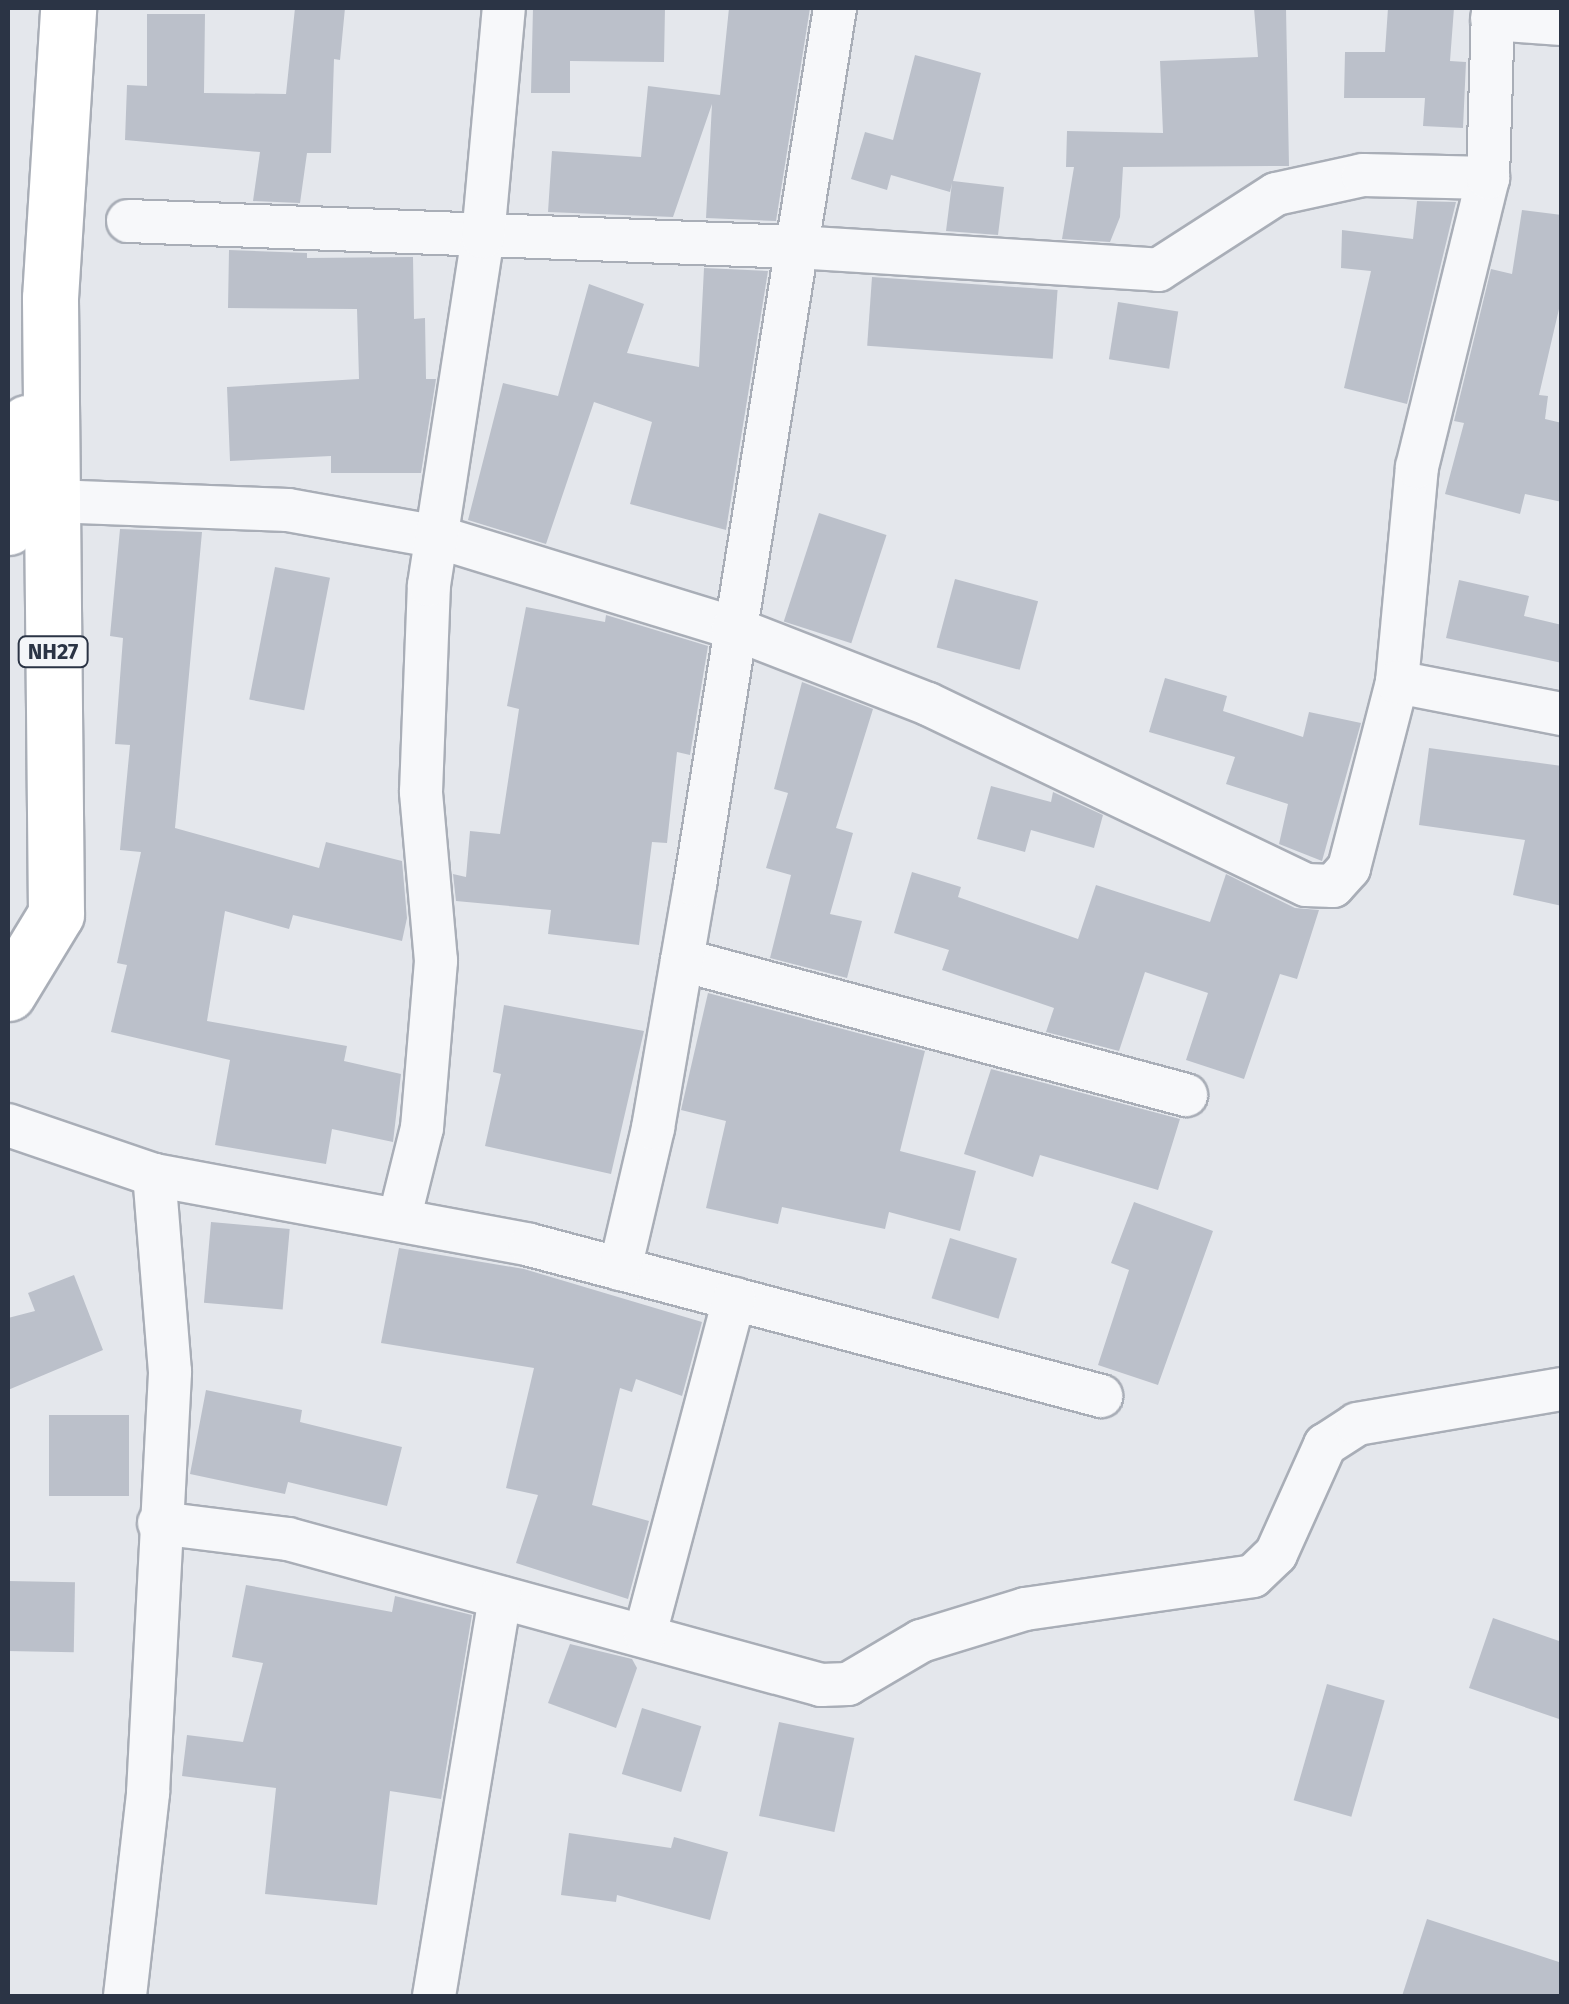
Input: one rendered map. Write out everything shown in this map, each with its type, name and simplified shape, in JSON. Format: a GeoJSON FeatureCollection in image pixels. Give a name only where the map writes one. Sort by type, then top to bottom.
{"type":"FeatureCollection","features":[{"type":"Feature","properties":{"kind":"highway","name":"NH27"},"geometry":{"type":"LineString","coordinates":[[8,993],[56,914],[30,514],[50,298],[68,8]]}},
{"type":"Feature","properties":{"kind":"street"},"geometry":{"type":"LineString","coordinates":[[399,1220],[422,1128],[433,1012],[420,690],[438,537],[483,238],[504,8]]}},
{"type":"Feature","properties":{"kind":"street"},"geometry":{"type":"LineString","coordinates":[[620,1269],[653,1128],[682,960],[834,8]]}},
{"type":"Feature","properties":{"kind":"street"},"geometry":{"type":"LineString","coordinates":[[30,514],[288,510],[438,537],[733,628],[928,704],[1306,885],[1333,886],[1349,868],[1397,682],[1417,467],[1488,178],[1492,13],[1562,24]]}},
{"type":"Feature","properties":{"kind":"street"},"geometry":{"type":"LineString","coordinates":[[128,221],[797,248],[1158,270],[1276,194],[1364,175],[1488,178]]}},
{"type":"Feature","properties":{"kind":"street"},"geometry":{"type":"LineString","coordinates":[[1397,682],[1562,714]]}},
{"type":"Feature","properties":{"kind":"street"},"geometry":{"type":"LineString","coordinates":[[682,960],[1186,1094]]}},
{"type":"Feature","properties":{"kind":"street"},"geometry":{"type":"LineString","coordinates":[[8,1125],[154,1175],[399,1220],[620,1269],[1100,1396]]}},
{"type":"Feature","properties":{"kind":"street"},"geometry":{"type":"LineString","coordinates":[[124,1996],[148,1793],[159,1523],[170,1372],[154,1175]]}},
{"type":"Feature","properties":{"kind":"street"},"geometry":{"type":"LineString","coordinates":[[645,1634],[734,1300]]}},
{"type":"Feature","properties":{"kind":"street"},"geometry":{"type":"LineString","coordinates":[[159,1523],[288,1539],[821,1684],[848,1684],[921,1642],[1025,1609],[1253,1576],[1276,1554],[1326,1445],[1357,1424],[1562,1389]]}},
{"type":"Feature","properties":{"kind":"street"},"geometry":{"type":"LineString","coordinates":[[434,1996],[500,1597]]}},
{"type":"Feature","properties":{"kind":"building"},"geometry":{"type":"Polygon","coordinates":[[[295,8],[345,8],[340,60],[334,59],[331,153],[307,153],[300,203],[253,201],[260,152],[125,140],[127,85],[147,86],[147,14],[205,14],[204,93],[286,94],[295,8]]]}},
{"type":"Feature","properties":{"kind":"building"},"geometry":{"type":"Polygon","coordinates":[[[533,8],[665,8],[664,62],[570,61],[570,93],[531,93],[533,8]]]}},
{"type":"Feature","properties":{"kind":"building"},"geometry":{"type":"Polygon","coordinates":[[[729,8],[810,8],[776,221],[706,218],[712,104],[673,217],[548,212],[552,151],[641,157],[648,86],[720,95],[729,8]]]}},
{"type":"Feature","properties":{"kind":"building"},"geometry":{"type":"Polygon","coordinates":[[[1254,8],[1286,8],[1289,166],[1123,167],[1120,217],[1110,242],[1062,239],[1074,167],[1066,167],[1067,131],[1163,133],[1160,61],[1258,57],[1254,8]]]}},
{"type":"Feature","properties":{"kind":"building"},"geometry":{"type":"Polygon","coordinates":[[[1388,8],[1454,8],[1450,61],[1466,62],[1463,128],[1423,126],[1425,98],[1344,98],[1345,52],[1385,52],[1388,8]]]}},
{"type":"Feature","properties":{"kind":"building"},"geometry":{"type":"Polygon","coordinates":[[[915,55],[981,73],[953,181],[1004,187],[998,235],[946,231],[952,183],[950,192],[891,175],[887,190],[851,179],[865,132],[893,140],[915,55]]]}},
{"type":"Feature","properties":{"kind":"building"},"geometry":{"type":"Polygon","coordinates":[[[1417,201],[1456,202],[1407,404],[1344,388],[1371,271],[1341,268],[1342,230],[1413,239],[1417,201]]]}},
{"type":"Feature","properties":{"kind":"building"},"geometry":{"type":"Polygon","coordinates":[[[1522,210],[1562,215],[1562,296],[1539,395],[1548,396],[1545,419],[1562,423],[1562,502],[1525,494],[1520,514],[1445,494],[1464,423],[1454,421],[1491,269],[1512,274],[1522,210]]]}},
{"type":"Feature","properties":{"kind":"building"},"geometry":{"type":"Polygon","coordinates":[[[229,250],[307,253],[307,258],[413,257],[414,319],[425,318],[426,379],[436,379],[421,473],[331,473],[331,456],[230,461],[227,387],[359,379],[357,309],[228,308],[229,250]]]}},
{"type":"Feature","properties":{"kind":"building"},"geometry":{"type":"Polygon","coordinates":[[[704,268],[768,271],[726,530],[630,504],[652,422],[594,402],[546,544],[468,520],[503,383],[558,396],[589,284],[644,304],[627,353],[699,367],[704,268]]]}},
{"type":"Feature","properties":{"kind":"building"},"geometry":{"type":"Polygon","coordinates":[[[872,277],[1058,290],[1053,359],[867,346],[872,277]]]}},
{"type":"Feature","properties":{"kind":"building"},"geometry":{"type":"Polygon","coordinates":[[[1118,302],[1178,312],[1169,369],[1109,359],[1118,302]]]}},
{"type":"Feature","properties":{"kind":"building"},"geometry":{"type":"Polygon","coordinates":[[[819,513],[887,535],[851,643],[784,621],[819,513]]]}},
{"type":"Feature","properties":{"kind":"building"},"geometry":{"type":"Polygon","coordinates":[[[120,529],[202,532],[175,828],[319,868],[326,842],[402,861],[407,918],[402,941],[293,915],[289,929],[225,911],[207,1021],[347,1046],[344,1061],[401,1074],[393,1142],[332,1129],[326,1164],[215,1145],[230,1060],[111,1032],[127,965],[117,963],[141,852],[120,850],[130,745],[115,744],[123,638],[110,636],[120,529]]]}},
{"type":"Feature","properties":{"kind":"building"},"geometry":{"type":"Polygon","coordinates":[[[275,567],[330,578],[304,710],[249,700],[275,567]]]}},
{"type":"Feature","properties":{"kind":"building"},"geometry":{"type":"Polygon","coordinates":[[[955,579],[1038,601],[1020,670],[937,648],[955,579]]]}},
{"type":"Feature","properties":{"kind":"building"},"geometry":{"type":"Polygon","coordinates":[[[1459,580],[1529,596],[1524,616],[1562,625],[1562,663],[1446,638],[1459,580]]]}},
{"type":"Feature","properties":{"kind":"building"},"geometry":{"type":"Polygon","coordinates":[[[526,607],[605,622],[606,615],[708,646],[690,755],[677,752],[667,843],[652,842],[639,945],[548,934],[551,910],[456,901],[453,874],[466,877],[470,831],[500,834],[519,709],[507,706],[526,607]]]}},
{"type":"Feature","properties":{"kind":"building"},"geometry":{"type":"Polygon","coordinates":[[[1165,678],[1227,696],[1223,711],[1303,737],[1309,712],[1361,723],[1322,861],[1279,844],[1288,804],[1226,784],[1235,757],[1149,732],[1165,678]]]}},
{"type":"Feature","properties":{"kind":"building"},"geometry":{"type":"Polygon","coordinates":[[[802,682],[873,709],[836,828],[853,833],[830,914],[862,921],[847,978],[770,958],[791,875],[766,868],[788,793],[774,789],[802,682]]]}},
{"type":"Feature","properties":{"kind":"building"},"geometry":{"type":"Polygon","coordinates":[[[1429,748],[1562,766],[1562,906],[1513,895],[1525,840],[1419,825],[1429,748]]]}},
{"type":"Feature","properties":{"kind":"building"},"geometry":{"type":"Polygon","coordinates":[[[991,786],[1051,802],[1053,792],[1103,815],[1094,848],[1031,830],[1025,852],[977,839],[991,786]]]}},
{"type":"Feature","properties":{"kind":"building"},"geometry":{"type":"Polygon","coordinates":[[[912,872],[961,887],[958,897],[1078,939],[1096,885],[1210,922],[1226,874],[1295,908],[1319,910],[1297,979],[1280,974],[1244,1079],[1186,1060],[1208,993],[1145,972],[1119,1051],[1046,1032],[1054,1008],[942,970],[949,950],[894,933],[912,872]]]}},
{"type":"Feature","properties":{"kind":"building"},"geometry":{"type":"Polygon","coordinates":[[[708,993],[925,1051],[900,1151],[976,1171],[960,1231],[889,1212],[885,1229],[782,1207],[778,1224],[706,1208],[726,1121],[681,1110],[708,993]]]}},
{"type":"Feature","properties":{"kind":"building"},"geometry":{"type":"Polygon","coordinates":[[[504,1005],[644,1031],[611,1174],[485,1146],[501,1074],[493,1072],[504,1005]]]}},
{"type":"Feature","properties":{"kind":"building"},"geometry":{"type":"Polygon","coordinates":[[[991,1069],[1180,1119],[1158,1190],[1040,1155],[1033,1177],[964,1154],[991,1069]]]}},
{"type":"Feature","properties":{"kind":"building"},"geometry":{"type":"Polygon","coordinates":[[[1134,1202],[1213,1231],[1158,1385],[1098,1365],[1129,1270],[1111,1263],[1134,1202]]]}},
{"type":"Feature","properties":{"kind":"building"},"geometry":{"type":"Polygon","coordinates":[[[211,1222],[290,1229],[283,1310],[204,1303],[211,1222]]]}},
{"type":"Feature","properties":{"kind":"building"},"geometry":{"type":"Polygon","coordinates":[[[950,1238],[1017,1258],[999,1319],[932,1298],[950,1238]]]}},
{"type":"Feature","properties":{"kind":"building"},"geometry":{"type":"Polygon","coordinates":[[[399,1248],[524,1269],[702,1322],[682,1396],[636,1379],[632,1392],[620,1388],[592,1505],[649,1521],[628,1599],[516,1563],[538,1495],[506,1488],[534,1368],[381,1343],[399,1248]]]}},
{"type":"Feature","properties":{"kind":"building"},"geometry":{"type":"Polygon","coordinates":[[[74,1275],[103,1350],[8,1390],[8,1318],[35,1311],[28,1293],[74,1275]]]}},
{"type":"Feature","properties":{"kind":"building"},"geometry":{"type":"Polygon","coordinates":[[[206,1390],[302,1410],[300,1422],[402,1447],[387,1506],[288,1482],[285,1494],[190,1474],[206,1390]]]}},
{"type":"Feature","properties":{"kind":"building"},"geometry":{"type":"Polygon","coordinates":[[[49,1415],[129,1415],[129,1496],[49,1496],[49,1415]]]}},
{"type":"Feature","properties":{"kind":"building"},"geometry":{"type":"Polygon","coordinates":[[[8,1581],[75,1582],[74,1652],[8,1651],[8,1581]]]}},
{"type":"Feature","properties":{"kind":"building"},"geometry":{"type":"Polygon","coordinates":[[[246,1585],[392,1612],[395,1596],[472,1615],[441,1799],[390,1791],[377,1905],[265,1894],[276,1788],[182,1776],[187,1735],[243,1742],[263,1663],[232,1657],[246,1585]]]}},
{"type":"Feature","properties":{"kind":"building"},"geometry":{"type":"Polygon","coordinates":[[[1493,1618],[1562,1642],[1562,1720],[1469,1688],[1493,1618]]]}},
{"type":"Feature","properties":{"kind":"building"},"geometry":{"type":"Polygon","coordinates":[[[570,1644],[632,1659],[637,1668],[616,1728],[548,1703],[570,1644]]]}},
{"type":"Feature","properties":{"kind":"building"},"geometry":{"type":"Polygon","coordinates":[[[1327,1684],[1385,1701],[1351,1817],[1294,1800],[1327,1684]]]}},
{"type":"Feature","properties":{"kind":"building"},"geometry":{"type":"Polygon","coordinates":[[[642,1708],[701,1726],[681,1792],[622,1774],[642,1708]]]}},
{"type":"Feature","properties":{"kind":"building"},"geometry":{"type":"Polygon","coordinates":[[[779,1722],[854,1738],[834,1832],[759,1816],[779,1722]]]}},
{"type":"Feature","properties":{"kind":"building"},"geometry":{"type":"Polygon","coordinates":[[[569,1833],[671,1848],[674,1837],[728,1852],[710,1920],[617,1895],[616,1902],[561,1895],[569,1833]]]}},
{"type":"Feature","properties":{"kind":"building"},"geometry":{"type":"Polygon","coordinates":[[[1427,1919],[1562,1963],[1562,1996],[1402,1996],[1427,1919]]]}}]}
